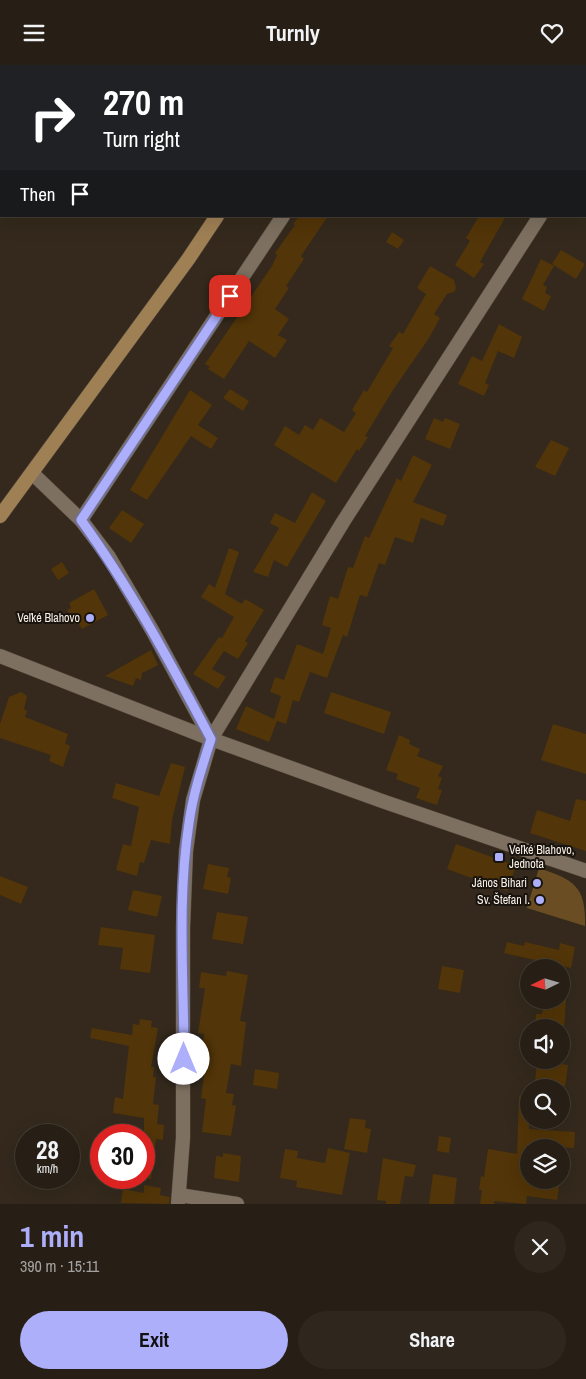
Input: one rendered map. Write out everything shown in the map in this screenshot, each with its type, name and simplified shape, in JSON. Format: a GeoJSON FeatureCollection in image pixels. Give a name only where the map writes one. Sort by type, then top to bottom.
{"type":"FeatureCollection","features":[{"type":"Feature","properties":{"kind":"main road"},"geometry":{"type":"LineString","coordinates":[[0,516],[189,258],[216,217]]}},
{"type":"Feature","properties":{"kind":"street"},"geometry":{"type":"LineString","coordinates":[[81,520],[282,217]]}},
{"type":"Feature","properties":{"kind":"street"},"geometry":{"type":"LineString","coordinates":[[238,1204],[178,1199],[182,1138],[183,928],[186,851],[194,800],[211,739],[344,522],[539,217]]}},
{"type":"Feature","properties":{"kind":"street"},"geometry":{"type":"LineString","coordinates":[[32,473],[81,520],[109,557],[152,630],[211,739]]}},
{"type":"Feature","properties":{"kind":"street"},"geometry":{"type":"LineString","coordinates":[[0,656],[211,739],[382,801],[586,871]]}},
{"type":"Feature","properties":{"kind":"shaded area"},"geometry":{"type":"Polygon","coordinates":[[[539,868],[561,876],[575,886],[583,901],[585,926],[527,908],[539,868]]]}},
{"type":"Feature","properties":{"kind":"building"},"geometry":{"type":"Polygon","coordinates":[[[298,217],[327,217],[301,256],[304,259],[286,286],[289,288],[275,309],[289,319],[278,335],[287,340],[275,358],[249,341],[224,379],[208,369],[210,367],[205,364],[272,266],[277,255],[275,253],[295,225],[293,224],[298,217]]]}},
{"type":"Feature","properties":{"kind":"building"},"geometry":{"type":"Polygon","coordinates":[[[478,217],[505,217],[480,262],[484,264],[474,278],[455,265],[470,241],[466,238],[478,217]]]}},
{"type":"Feature","properties":{"kind":"building"},"geometry":{"type":"Polygon","coordinates":[[[392,232],[404,240],[398,249],[386,242],[392,232]]]}},
{"type":"Feature","properties":{"kind":"building"},"geometry":{"type":"Polygon","coordinates":[[[561,250],[585,264],[576,279],[552,264],[561,250]]]}},
{"type":"Feature","properties":{"kind":"building"},"geometry":{"type":"Polygon","coordinates":[[[541,259],[554,266],[543,285],[547,287],[545,293],[551,296],[544,311],[522,299],[541,259]]]}},
{"type":"Feature","properties":{"kind":"building"},"geometry":{"type":"Polygon","coordinates":[[[430,266],[454,280],[456,288],[454,292],[447,294],[434,314],[440,318],[429,338],[393,390],[365,436],[368,437],[359,451],[357,449],[336,483],[274,445],[285,426],[299,435],[305,425],[313,430],[320,418],[344,432],[356,413],[352,410],[364,390],[367,392],[393,348],[389,346],[399,332],[403,334],[426,294],[417,288],[430,266]]]}},
{"type":"Feature","properties":{"kind":"building"},"geometry":{"type":"Polygon","coordinates":[[[499,324],[522,337],[514,358],[498,351],[485,383],[489,385],[484,396],[458,384],[472,356],[482,361],[499,324]]]}},
{"type":"Feature","properties":{"kind":"building"},"geometry":{"type":"Polygon","coordinates":[[[230,389],[249,401],[243,411],[223,398],[230,389]]]}},
{"type":"Feature","properties":{"kind":"building"},"geometry":{"type":"Polygon","coordinates":[[[190,390],[212,405],[198,425],[218,438],[211,449],[191,436],[147,500],[130,490],[190,390]]]}},
{"type":"Feature","properties":{"kind":"building"},"geometry":{"type":"Polygon","coordinates":[[[434,418],[443,422],[445,418],[460,424],[450,449],[425,439],[434,418]]]}},
{"type":"Feature","properties":{"kind":"building"},"geometry":{"type":"Polygon","coordinates":[[[551,440],[569,448],[555,476],[535,467],[551,440]]]}},
{"type":"Feature","properties":{"kind":"building"},"geometry":{"type":"Polygon","coordinates":[[[413,455],[432,465],[413,502],[447,515],[443,526],[421,518],[413,543],[395,537],[385,565],[379,563],[367,597],[360,595],[347,637],[343,635],[327,678],[310,672],[299,702],[293,700],[286,724],[277,721],[269,742],[236,729],[246,706],[274,719],[281,696],[270,692],[275,677],[284,680],[297,644],[323,654],[331,628],[322,625],[330,596],[338,599],[348,567],[353,568],[365,536],[369,538],[397,478],[401,481],[413,455]]]}},
{"type":"Feature","properties":{"kind":"building"},"geometry":{"type":"Polygon","coordinates":[[[312,492],[326,501],[287,567],[274,560],[268,577],[253,572],[279,528],[270,523],[275,513],[295,523],[312,492]]]}},
{"type":"Feature","properties":{"kind":"building"},"geometry":{"type":"Polygon","coordinates":[[[122,510],[144,524],[131,543],[109,528],[122,510]]]}},
{"type":"Feature","properties":{"kind":"building"},"geometry":{"type":"Polygon","coordinates":[[[229,548],[239,552],[225,594],[242,604],[245,599],[264,610],[245,641],[248,643],[238,659],[224,651],[212,669],[226,677],[218,689],[193,674],[219,637],[222,638],[234,617],[201,597],[209,584],[215,588],[229,548]]]}},
{"type":"Feature","properties":{"kind":"building"},"geometry":{"type":"Polygon","coordinates":[[[62,562],[69,573],[58,580],[51,569],[62,562]]]}},
{"type":"Feature","properties":{"kind":"building"},"geometry":{"type":"Polygon","coordinates":[[[94,589],[108,615],[82,629],[78,623],[75,624],[67,610],[71,608],[69,603],[94,589]]]}},
{"type":"Feature","properties":{"kind":"building"},"geometry":{"type":"Polygon","coordinates":[[[151,650],[158,665],[142,673],[141,680],[136,678],[133,686],[105,676],[151,650]]]}},
{"type":"Feature","properties":{"kind":"building"},"geometry":{"type":"Polygon","coordinates":[[[21,692],[27,696],[24,709],[27,711],[25,717],[68,734],[65,743],[70,746],[63,767],[49,761],[51,755],[0,738],[0,724],[9,697],[21,692]]]}},
{"type":"Feature","properties":{"kind":"building"},"geometry":{"type":"Polygon","coordinates":[[[331,692],[391,712],[384,734],[324,713],[331,692]]]}},
{"type":"Feature","properties":{"kind":"building"},"geometry":{"type":"Polygon","coordinates":[[[553,724],[586,734],[586,774],[541,760],[553,724]]]}},
{"type":"Feature","properties":{"kind":"building"},"geometry":{"type":"Polygon","coordinates":[[[399,735],[410,740],[409,744],[420,749],[417,756],[443,766],[438,776],[442,778],[438,789],[442,790],[437,805],[416,798],[420,788],[396,779],[398,774],[386,770],[399,735]]]}},
{"type":"Feature","properties":{"kind":"building"},"geometry":{"type":"Polygon","coordinates":[[[171,763],[185,767],[172,820],[170,844],[151,840],[144,863],[140,862],[137,876],[116,870],[123,844],[131,846],[139,807],[112,798],[116,783],[159,796],[171,763]]]}},
{"type":"Feature","properties":{"kind":"building"},"geometry":{"type":"Polygon","coordinates":[[[576,799],[586,801],[586,851],[530,833],[537,810],[570,821],[576,799]]]}},
{"type":"Feature","properties":{"kind":"building"},"geometry":{"type":"Polygon","coordinates":[[[456,844],[516,866],[507,891],[447,869],[456,844]]]}},
{"type":"Feature","properties":{"kind":"building"},"geometry":{"type":"Polygon","coordinates":[[[208,864],[229,868],[227,877],[231,878],[228,894],[203,889],[208,864]]]}},
{"type":"Feature","properties":{"kind":"building"},"geometry":{"type":"Polygon","coordinates":[[[0,876],[28,887],[21,904],[0,895],[0,876]]]}},
{"type":"Feature","properties":{"kind":"building"},"geometry":{"type":"Polygon","coordinates":[[[133,890],[162,896],[157,917],[128,910],[133,890]]]}},
{"type":"Feature","properties":{"kind":"building"},"geometry":{"type":"Polygon","coordinates":[[[217,912],[248,917],[243,944],[212,939],[217,912]]]}},
{"type":"Feature","properties":{"kind":"building"},"geometry":{"type":"Polygon","coordinates":[[[101,927],[155,935],[150,973],[120,969],[123,948],[98,945],[101,927]]]}},
{"type":"Feature","properties":{"kind":"building"},"geometry":{"type":"Polygon","coordinates":[[[507,942],[524,946],[525,942],[559,950],[560,943],[575,947],[571,968],[570,959],[531,959],[504,953],[507,942]]]}},
{"type":"Feature","properties":{"kind":"building"},"geometry":{"type":"Polygon","coordinates":[[[442,966],[464,970],[460,993],[438,989],[442,966]]]}},
{"type":"Feature","properties":{"kind":"building"},"geometry":{"type":"Polygon","coordinates":[[[227,971],[248,975],[240,1021],[246,1022],[241,1066],[231,1064],[226,1093],[234,1094],[232,1105],[236,1106],[231,1136],[202,1132],[206,1099],[201,1098],[206,1061],[201,1061],[204,1034],[198,1033],[205,988],[199,988],[201,972],[226,976],[227,971]]]}},
{"type":"Feature","properties":{"kind":"building"},"geometry":{"type":"Polygon","coordinates":[[[543,1009],[565,1009],[565,1019],[536,1019],[536,1014],[542,1014],[543,1009]]]}},
{"type":"Feature","properties":{"kind":"building"},"geometry":{"type":"Polygon","coordinates":[[[140,1019],[152,1021],[151,1027],[158,1028],[151,1067],[154,1067],[153,1077],[156,1077],[153,1104],[159,1105],[157,1124],[164,1125],[163,1140],[156,1139],[155,1147],[155,1124],[144,1124],[144,1118],[113,1113],[115,1097],[123,1099],[129,1046],[90,1038],[92,1028],[132,1035],[133,1024],[139,1025],[140,1019]]]}},
{"type":"Feature","properties":{"kind":"building"},"geometry":{"type":"Polygon","coordinates":[[[255,1069],[279,1073],[277,1089],[253,1085],[255,1069]]]}},
{"type":"Feature","properties":{"kind":"building"},"geometry":{"type":"Polygon","coordinates":[[[536,1069],[567,1069],[566,1079],[535,1079],[536,1069]]]}},
{"type":"Feature","properties":{"kind":"building"},"geometry":{"type":"Polygon","coordinates":[[[519,1096],[520,1129],[575,1132],[574,1148],[570,1148],[570,1139],[520,1139],[520,1189],[559,1189],[557,1200],[527,1196],[526,1204],[494,1201],[494,1204],[480,1204],[481,1176],[484,1177],[488,1149],[517,1154],[519,1096]]]}},
{"type":"Feature","properties":{"kind":"building"},"geometry":{"type":"Polygon","coordinates":[[[350,1118],[366,1120],[365,1128],[371,1129],[367,1153],[344,1149],[350,1118]]]}},
{"type":"Feature","properties":{"kind":"building"},"geometry":{"type":"Polygon","coordinates":[[[439,1136],[451,1138],[449,1153],[437,1151],[439,1136]]]}},
{"type":"Feature","properties":{"kind":"building"},"geometry":{"type":"Polygon","coordinates":[[[328,1148],[350,1153],[342,1195],[296,1187],[297,1181],[280,1178],[285,1149],[298,1151],[297,1158],[325,1163],[328,1148]]]}},
{"type":"Feature","properties":{"kind":"building"},"geometry":{"type":"Polygon","coordinates":[[[223,1153],[241,1156],[239,1182],[214,1178],[216,1156],[223,1157],[223,1153]]]}},
{"type":"Feature","properties":{"kind":"building"},"geometry":{"type":"Polygon","coordinates":[[[383,1158],[416,1165],[413,1177],[405,1176],[400,1204],[386,1204],[386,1201],[377,1200],[383,1158]]]}},
{"type":"Feature","properties":{"kind":"building"},"geometry":{"type":"Polygon","coordinates":[[[433,1174],[457,1178],[454,1204],[429,1204],[433,1174]]]}},
{"type":"Feature","properties":{"kind":"building"},"geometry":{"type":"Polygon","coordinates":[[[161,1188],[160,1195],[170,1197],[169,1204],[121,1203],[123,1189],[144,1193],[144,1189],[161,1188]]]}},
{"type":"Feature","properties":{"kind":"place","name":"Veľké Blahovo"},"geometry":{"type":"Point","coordinates":[90,618]}},
{"type":"Feature","properties":{"kind":"place","name":"Veľké Blahovo, Jednota"},"geometry":{"type":"Point","coordinates":[499,857]}},
{"type":"Feature","properties":{"kind":"place","name":"János Bihari"},"geometry":{"type":"Point","coordinates":[537,883]}},
{"type":"Feature","properties":{"kind":"place","name":"Sv. Štefan I."},"geometry":{"type":"Point","coordinates":[540,900]}},
{"type":"Feature","properties":{"kind":"route"},"geometry":{"type":"LineString","coordinates":[[184,1059],[183,899],[186,851],[189,823],[200,772],[211,739],[152,630],[109,557],[81,520],[230,296]]}}]}
